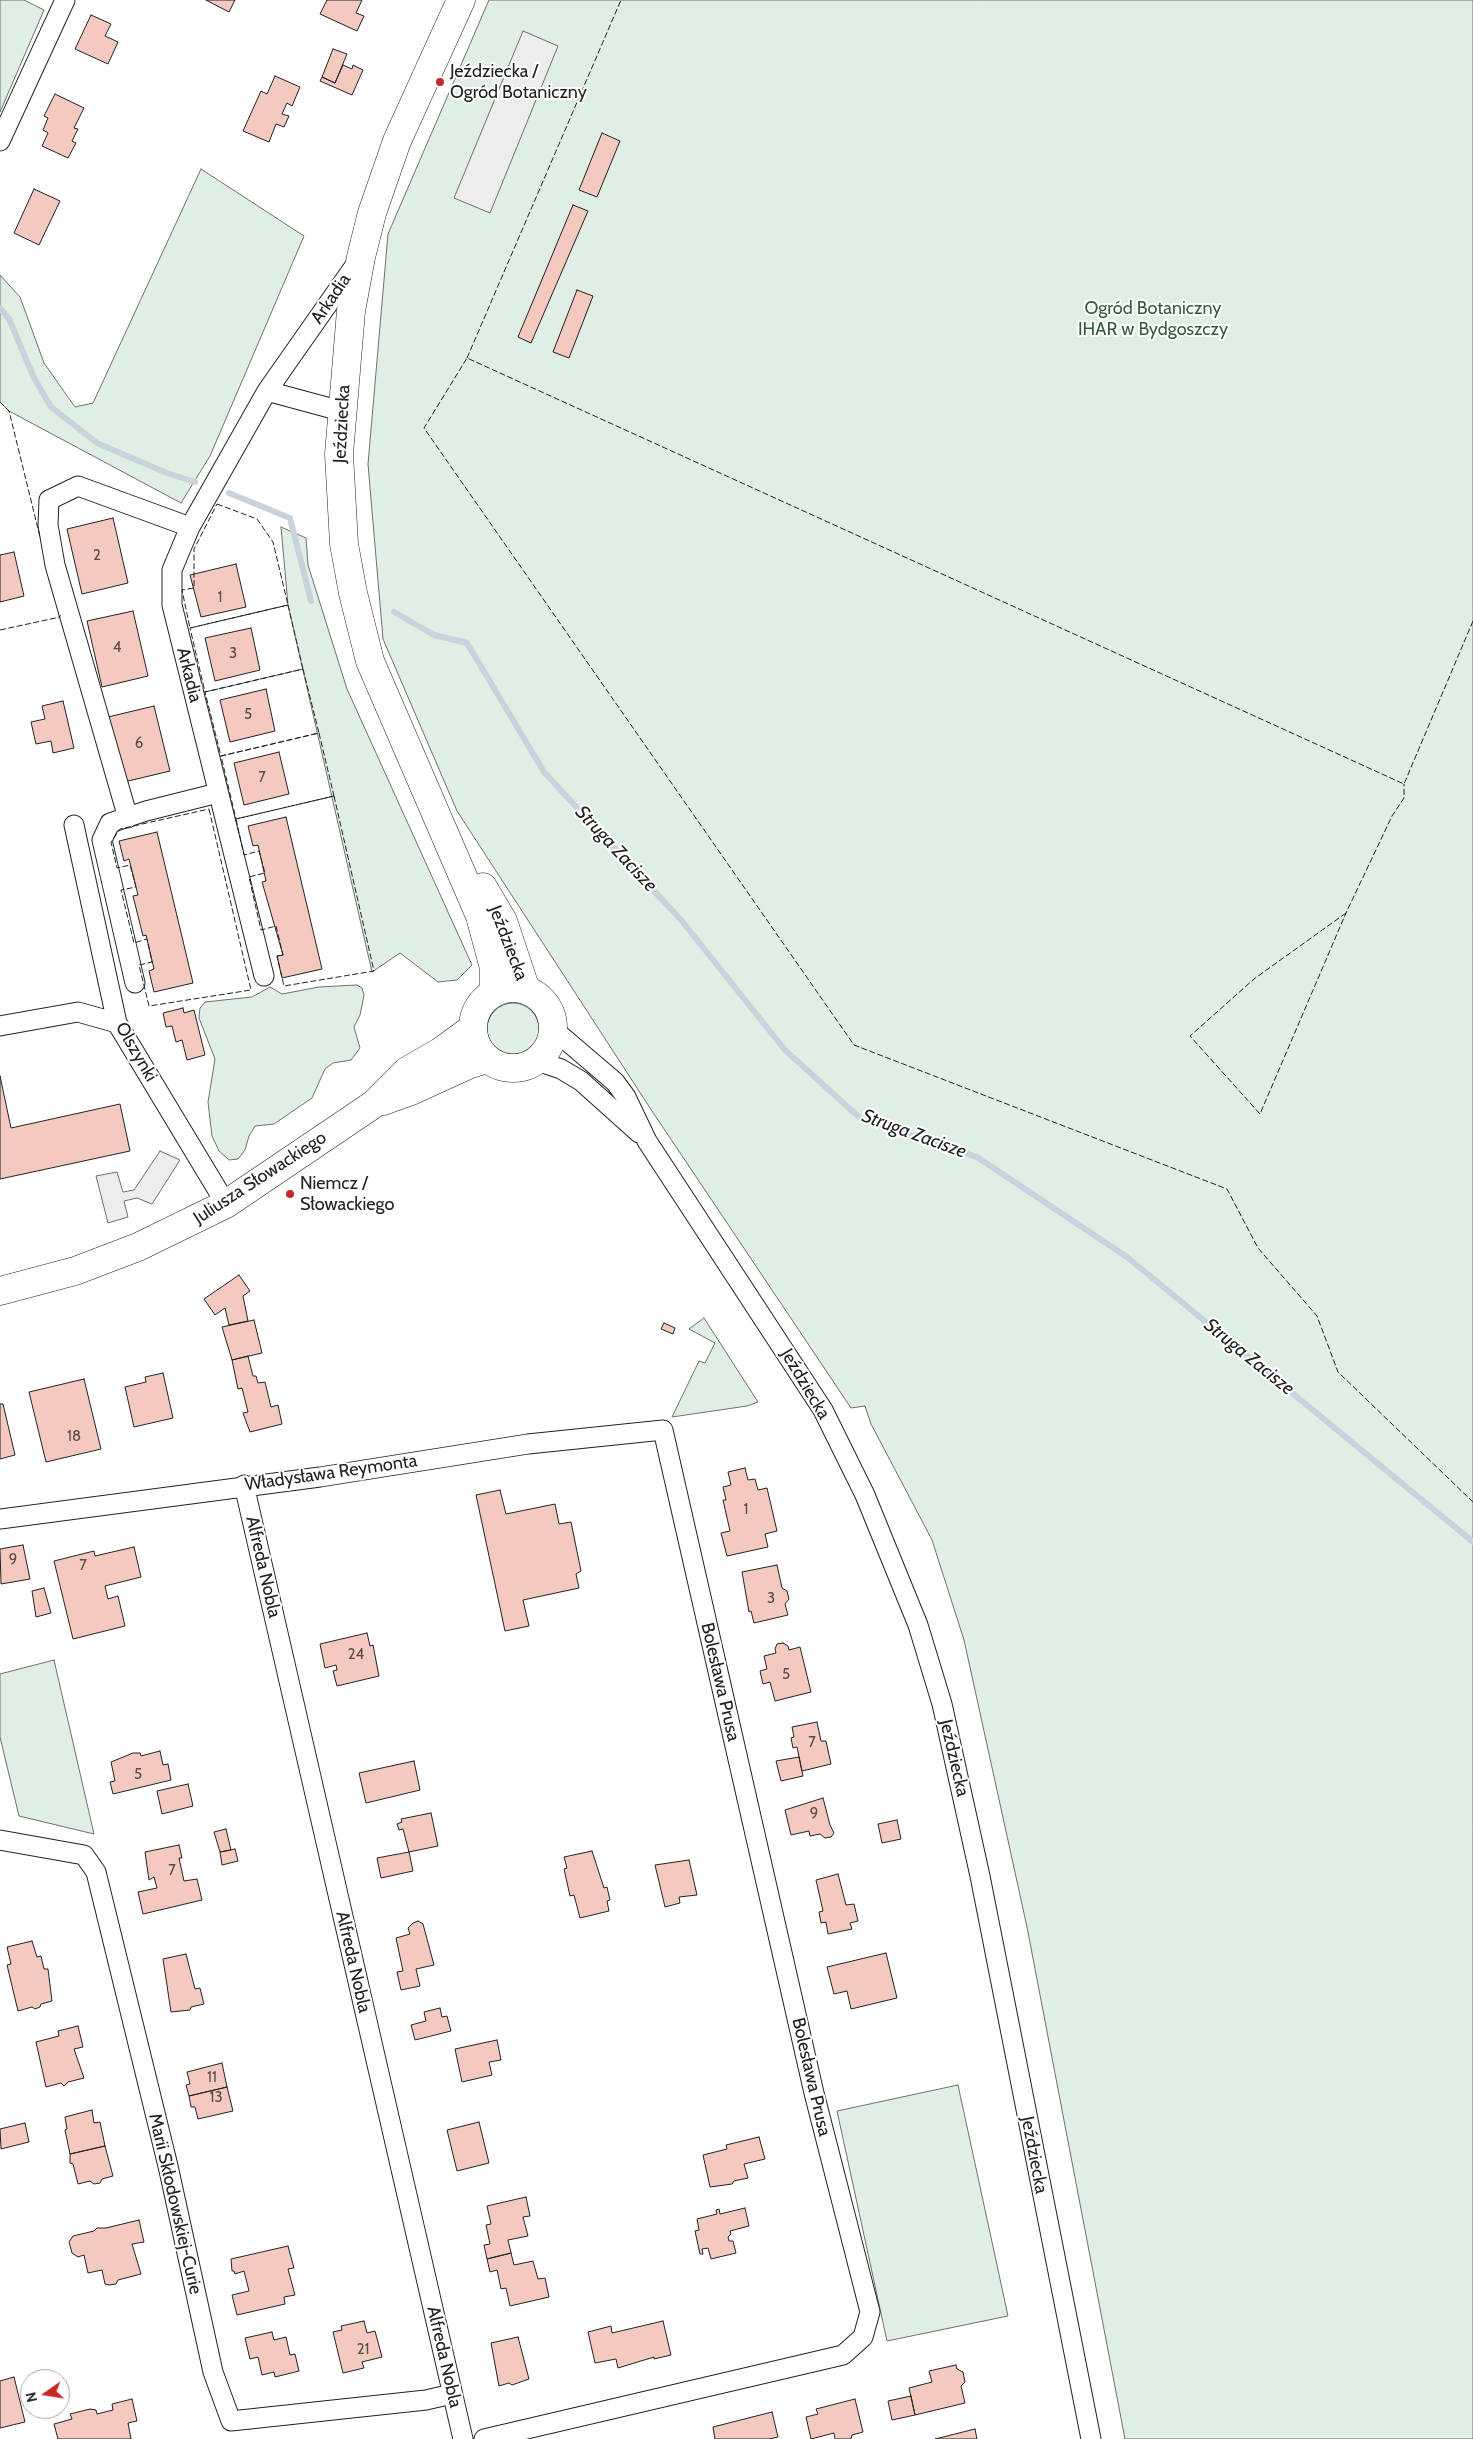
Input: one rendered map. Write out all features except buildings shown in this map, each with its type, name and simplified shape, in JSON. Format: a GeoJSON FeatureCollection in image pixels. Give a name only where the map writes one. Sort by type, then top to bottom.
{"type":"FeatureCollection","features":[{"type":"Feature","properties":{"kind":"street"},"geometry":{"type":"LineString","coordinates":[[0,141],[66,0]]}},
{"type":"Feature","properties":{"kind":"street","name":"Jeździecka"},"geometry":{"type":"LineString","coordinates":[[461,0],[397,141],[372,213],[361,257],[351,311],[341,410],[339,454],[344,544],[352,592],[370,661],[453,848],[462,876],[480,916],[489,945],[496,981],[494,993]]}},
{"type":"Feature","properties":{"kind":"street","name":"Arkadia"},"geometry":{"type":"LineString","coordinates":[[264,976],[172,605],[172,570],[190,527],[267,390],[361,257]]}},
{"type":"Feature","properties":{"kind":"street"},"geometry":{"type":"LineString","coordinates":[[267,390],[341,410]]}},
{"type":"Feature","properties":{"kind":"street"},"geometry":{"type":"LineString","coordinates":[[128,818],[55,565],[48,525],[49,500],[78,486],[190,527]]}},
{"type":"Feature","properties":{"kind":"street"},"geometry":{"type":"LineString","coordinates":[[135,983],[102,840],[110,823],[146,811],[218,793]]}},
{"type":"Feature","properties":{"kind":"street","name":"Olszynki"},"geometry":{"type":"LineString","coordinates":[[74,825],[117,1023],[226,1204]]}},
{"type":"Feature","properties":{"kind":"street","name":"Jeździecka"},"geometry":{"type":"LineString","coordinates":[[453,848],[483,885],[503,921],[526,990]]}},
{"type":"Feature","properties":{"kind":"street"},"geometry":{"type":"LineString","coordinates":[[511,988],[526,990],[544,1003],[551,1017],[553,1029],[550,1044],[537,1061],[526,1066],[512,1069],[499,1066],[487,1060],[474,1040],[475,1014],[482,1002],[494,993],[511,988]]}},
{"type":"Feature","properties":{"kind":"street"},"geometry":{"type":"LineString","coordinates":[[0,1026],[78,1012],[117,1023]]}},
{"type":"Feature","properties":{"kind":"street","name":"Juliusza Słowackiego"},"geometry":{"type":"LineString","coordinates":[[0,1291],[75,1272],[138,1247],[226,1204],[374,1104],[407,1071],[440,1052],[473,1028]]}},
{"type":"Feature","properties":{"kind":"street","name":"Jeździecka"},"geometry":{"type":"LineString","coordinates":[[553,1029],[615,1082],[626,1097],[648,1141],[823,1410],[865,1494],[918,1625],[942,1704],[980,1876],[1061,2295],[1091,2439]]}},
{"type":"Feature","properties":{"kind":"street","name":"Juliusza Słowackiego"},"geometry":{"type":"LineString","coordinates":[[374,1104],[487,1060]]}},
{"type":"Feature","properties":{"kind":"street","name":"Jeździecka"},"geometry":{"type":"LineString","coordinates":[[537,1061],[560,1069],[581,1081],[648,1141]]}},
{"type":"Feature","properties":{"kind":"street","name":"Władysława Reymonta"},"geometry":{"type":"LineString","coordinates":[[0,1518],[244,1485],[320,1477],[528,1444],[663,1430]]}},
{"type":"Feature","properties":{"kind":"street","name":"Bolesława Prusa"},"geometry":{"type":"LineString","coordinates":[[484,2439],[843,2354],[863,2337],[870,2312],[814,2093],[663,1430]]}},
{"type":"Feature","properties":{"kind":"street","name":"Alfreda Nobla"},"geometry":{"type":"LineString","coordinates":[[244,1485],[463,2439]]}},
{"type":"Feature","properties":{"kind":"street","name":"Marii Skłodowskiej-Curie"},"geometry":{"type":"LineString","coordinates":[[0,1840],[84,1855],[96,1872],[168,2166],[213,2372],[230,2421],[426,2400],[452,2394]]}},
{"type":"Feature","properties":{"kind":"green space"},"geometry":{"type":"Polygon","coordinates":[[[0,0],[24,0],[44,10],[0,112],[0,0]]]}},
{"type":"Feature","properties":{"kind":"green space","name":"Ogród Botaniczny IHAR w Bydgoszczy"},"geometry":{"type":"Polygon","coordinates":[[[489,0],[1473,0],[1473,2439],[1125,2439],[1027,1927],[964,1640],[932,1540],[871,1424],[865,1406],[851,1408],[652,1111],[457,811],[383,639],[368,464],[388,234],[489,0]]]}},
{"type":"Feature","properties":{"kind":"green space"},"geometry":{"type":"Polygon","coordinates":[[[201,169],[304,236],[210,456],[181,503],[9,411],[0,402],[0,275],[20,297],[44,363],[75,407],[93,403],[201,169]]]}},
{"type":"Feature","properties":{"kind":"green space"},"geometry":{"type":"Polygon","coordinates":[[[281,527],[306,538],[308,565],[347,689],[472,965],[457,980],[438,982],[400,953],[372,972],[288,605],[281,527]]]}},
{"type":"Feature","properties":{"kind":"green space"},"geometry":{"type":"Polygon","coordinates":[[[357,985],[362,988],[364,995],[360,1015],[354,1027],[360,1048],[351,1060],[333,1063],[325,1069],[312,1098],[274,1124],[255,1126],[249,1136],[245,1150],[238,1159],[229,1160],[219,1151],[212,1136],[208,1102],[215,1059],[199,1018],[200,1008],[205,1002],[252,997],[270,987],[282,994],[319,987],[357,985]]]}},
{"type":"Feature","properties":{"kind":"green space"},"geometry":{"type":"Polygon","coordinates":[[[508,1003],[518,1003],[532,1010],[539,1024],[539,1034],[532,1048],[518,1055],[508,1055],[498,1051],[491,1044],[487,1034],[487,1024],[491,1014],[498,1007],[508,1003]]]}},
{"type":"Feature","properties":{"kind":"green space"},"geometry":{"type":"Polygon","coordinates":[[[704,1318],[758,1402],[747,1406],[672,1417],[699,1361],[705,1363],[715,1343],[689,1329],[704,1318]]]}},
{"type":"Feature","properties":{"kind":"green space"},"geometry":{"type":"Polygon","coordinates":[[[54,1660],[94,1834],[19,1816],[0,1737],[0,1674],[54,1660]]]}},
{"type":"Feature","properties":{"kind":"green space"},"geometry":{"type":"Polygon","coordinates":[[[958,2085],[1008,2316],[887,2341],[837,2111],[958,2085]]]}},
{"type":"Feature","properties":{"kind":"shaded area"},"geometry":{"type":"Polygon","coordinates":[[[523,31],[558,46],[490,213],[454,198],[523,31]]]}},
{"type":"Feature","properties":{"kind":"shaded area"},"geometry":{"type":"Polygon","coordinates":[[[160,1151],[180,1160],[152,1204],[137,1198],[124,1201],[128,1217],[108,1223],[96,1176],[117,1172],[123,1192],[134,1190],[160,1151]]]}},
{"type":"Feature","properties":{"kind":"waterway","name":"Struga Zacisze"},"geometry":{"type":"LineString","coordinates":[[0,308],[9,319],[34,378],[51,407],[97,443],[167,473],[195,482]]}},
{"type":"Feature","properties":{"kind":"waterway","name":"Struga Zacisze"},"geometry":{"type":"LineString","coordinates":[[229,493],[290,518],[311,601]]}},
{"type":"Feature","properties":{"kind":"waterway","name":"Struga Zacisze"},"geometry":{"type":"LineString","coordinates":[[394,612],[434,635],[467,643],[544,772],[682,921],[785,1050],[861,1119],[977,1157],[1127,1257],[1473,1542]]}},
{"type":"Feature","properties":{"kind":"fence"},"geometry":{"type":"LineString","coordinates":[[467,358],[621,0]]}},
{"type":"Feature","properties":{"kind":"fence"},"geometry":{"type":"LineString","coordinates":[[1473,621],[1404,784],[467,358],[424,428],[854,1045],[1227,1189],[1258,1248],[1317,1316],[1338,1372],[1473,1502]]}},
{"type":"Feature","properties":{"kind":"fence"},"geometry":{"type":"LineString","coordinates":[[0,402],[9,411],[40,537]]}},
{"type":"Feature","properties":{"kind":"fence"},"geometry":{"type":"LineString","coordinates":[[217,504],[257,519],[273,542],[288,605],[190,628],[182,590],[194,588],[194,549],[217,504]]}},
{"type":"Feature","properties":{"kind":"fence"},"geometry":{"type":"LineString","coordinates":[[288,605],[303,669],[205,692],[190,628],[288,605]]}},
{"type":"Feature","properties":{"kind":"fence"},"geometry":{"type":"LineString","coordinates":[[0,630],[60,617],[60,615]]}},
{"type":"Feature","properties":{"kind":"fence"},"geometry":{"type":"LineString","coordinates":[[303,669],[319,733],[221,756],[205,692],[303,669]]}},
{"type":"Feature","properties":{"kind":"fence"},"geometry":{"type":"LineString","coordinates":[[319,733],[334,796],[236,819],[221,756],[319,733]]}},
{"type":"Feature","properties":{"kind":"fence"},"geometry":{"type":"LineString","coordinates":[[1346,913],[1254,979],[1190,1036],[1260,1114],[1346,913],[1392,816],[1404,798],[1404,784]]}},
{"type":"Feature","properties":{"kind":"fence"},"geometry":{"type":"LineString","coordinates":[[334,796],[374,971],[284,986],[277,956],[283,955],[276,926],[261,930],[249,877],[265,873],[259,851],[244,855],[236,819],[334,796]]}},
{"type":"Feature","properties":{"kind":"fence"},"geometry":{"type":"LineString","coordinates":[[209,809],[251,990],[149,1006],[139,965],[152,962],[147,939],[134,943],[121,890],[136,887],[130,865],[117,868],[111,842],[120,829],[209,809]]}},
{"type":"Feature","properties":{"kind":"place","name":"Jeździecka / Ogród Botaniczny"},"geometry":{"type":"Point","coordinates":[440,82]}},
{"type":"Feature","properties":{"kind":"place","name":"Niemcz / Słowackiego"},"geometry":{"type":"Point","coordinates":[290,1194]}}]}
